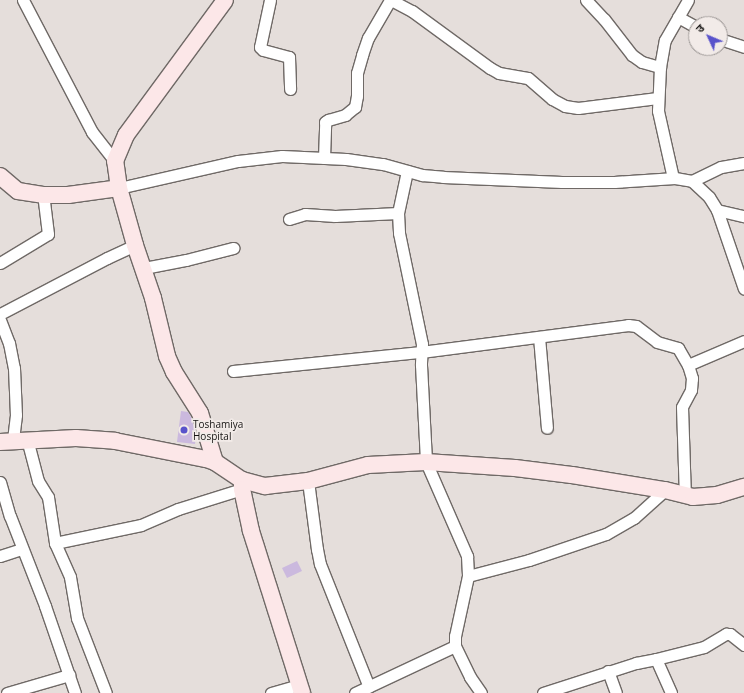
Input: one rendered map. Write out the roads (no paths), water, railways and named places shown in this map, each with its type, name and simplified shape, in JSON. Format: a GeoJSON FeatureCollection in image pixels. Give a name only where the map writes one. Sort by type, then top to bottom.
{"type":"FeatureCollection","features":[{"type":"Feature","properties":{"kind":"street"},"geometry":{"type":"LineString","coordinates":[[115,162],[126,135],[225,0]]}},
{"type":"Feature","properties":{"kind":"street"},"geometry":{"type":"LineString","coordinates":[[270,0],[260,47],[263,50],[288,57],[290,89]]}},
{"type":"Feature","properties":{"kind":"street"},"geometry":{"type":"LineString","coordinates":[[324,158],[325,122],[345,115],[355,107],[357,96],[357,73],[362,55],[368,38],[391,0],[412,11],[490,68],[499,73],[528,78],[552,99],[565,106],[578,108],[657,98]]}},
{"type":"Feature","properties":{"kind":"street"},"geometry":{"type":"LineString","coordinates":[[586,0],[604,19],[632,55],[642,62],[660,66]]}},
{"type":"Feature","properties":{"kind":"street"},"geometry":{"type":"LineString","coordinates":[[673,178],[660,124],[657,98],[663,44],[688,0]]}},
{"type":"Feature","properties":{"kind":"street"},"geometry":{"type":"LineString","coordinates":[[27,2],[92,132],[115,162],[119,188],[135,245],[153,298],[167,356],[174,372],[200,413],[215,462]]}},
{"type":"Feature","properties":{"kind":"street"},"geometry":{"type":"LineString","coordinates":[[678,17],[688,23]]}},
{"type":"Feature","properties":{"kind":"street"},"geometry":{"type":"LineString","coordinates":[[728,42],[744,47]]}},
{"type":"Feature","properties":{"kind":"street"},"geometry":{"type":"LineString","coordinates":[[0,176],[18,191],[43,196],[68,195],[119,188],[254,158],[282,156],[324,158],[383,164],[407,171],[443,177],[562,182],[614,182],[673,178],[692,181],[709,197],[717,210],[744,289]]}},
{"type":"Feature","properties":{"kind":"street"},"geometry":{"type":"LineString","coordinates":[[692,181],[721,167],[744,163]]}},
{"type":"Feature","properties":{"kind":"street"},"geometry":{"type":"LineString","coordinates":[[407,171],[398,213],[400,240],[420,334],[426,462],[465,549],[468,564],[468,576],[455,636],[455,646],[470,677],[481,693]]}},
{"type":"Feature","properties":{"kind":"street"},"geometry":{"type":"LineString","coordinates":[[0,263],[48,234],[49,230],[43,196]]}},
{"type":"Feature","properties":{"kind":"street"},"geometry":{"type":"LineString","coordinates":[[717,210],[744,216]]}},
{"type":"Feature","properties":{"kind":"street"},"geometry":{"type":"LineString","coordinates":[[289,219],[305,214],[342,216],[398,213]]}},
{"type":"Feature","properties":{"kind":"street"},"geometry":{"type":"LineString","coordinates":[[0,314],[135,245]]}},
{"type":"Feature","properties":{"kind":"street"},"geometry":{"type":"LineString","coordinates":[[144,268],[186,260],[233,248]]}},
{"type":"Feature","properties":{"kind":"street"},"geometry":{"type":"LineString","coordinates":[[0,320],[9,343],[14,368],[16,415],[13,441],[48,497],[55,543],[70,577],[77,618],[106,693]]}},
{"type":"Feature","properties":{"kind":"street"},"geometry":{"type":"LineString","coordinates":[[233,371],[422,352],[628,325],[636,326],[656,342],[678,348],[688,365],[692,386],[682,407],[685,496]]}},
{"type":"Feature","properties":{"kind":"street"},"geometry":{"type":"LineString","coordinates":[[539,337],[547,428]]}},
{"type":"Feature","properties":{"kind":"street"},"geometry":{"type":"LineString","coordinates":[[688,365],[744,341]]}},
{"type":"Feature","properties":{"kind":"street"},"geometry":{"type":"LineString","coordinates":[[13,441],[76,438],[115,441],[184,454],[215,462],[242,485],[251,531],[300,689],[271,693]]}},
{"type":"Feature","properties":{"kind":"street"},"geometry":{"type":"LineString","coordinates":[[55,543],[141,525],[178,509],[242,485],[270,486],[308,481],[368,465],[426,462],[515,468],[665,490],[685,496],[703,497],[717,495],[744,487]]}},
{"type":"Feature","properties":{"kind":"street"},"geometry":{"type":"LineString","coordinates":[[308,481],[320,564],[368,687]]}},
{"type":"Feature","properties":{"kind":"street"},"geometry":{"type":"LineString","coordinates":[[0,482],[22,550],[49,618],[75,693]]}},
{"type":"Feature","properties":{"kind":"street"},"geometry":{"type":"LineString","coordinates":[[468,576],[529,560],[606,534],[634,518],[665,490]]}},
{"type":"Feature","properties":{"kind":"street"},"geometry":{"type":"LineString","coordinates":[[0,556],[22,550]]}},
{"type":"Feature","properties":{"kind":"street"},"geometry":{"type":"LineString","coordinates":[[542,693],[562,690],[608,671],[636,663],[656,660],[704,647],[726,634],[730,634],[744,645]]}},
{"type":"Feature","properties":{"kind":"street"},"geometry":{"type":"LineString","coordinates":[[355,693],[455,646]]}},
{"type":"Feature","properties":{"kind":"street"},"geometry":{"type":"LineString","coordinates":[[656,660],[671,693]]}},
{"type":"Feature","properties":{"kind":"street"},"geometry":{"type":"LineString","coordinates":[[608,671],[616,693]]}},
{"type":"Feature","properties":{"kind":"street"},"geometry":{"type":"LineString","coordinates":[[7,693],[69,676]]}},
{"type":"Feature","properties":{"kind":"place","name":"Toshamiya Hospital"},"geometry":{"type":"Point","coordinates":[184,430]}}]}
